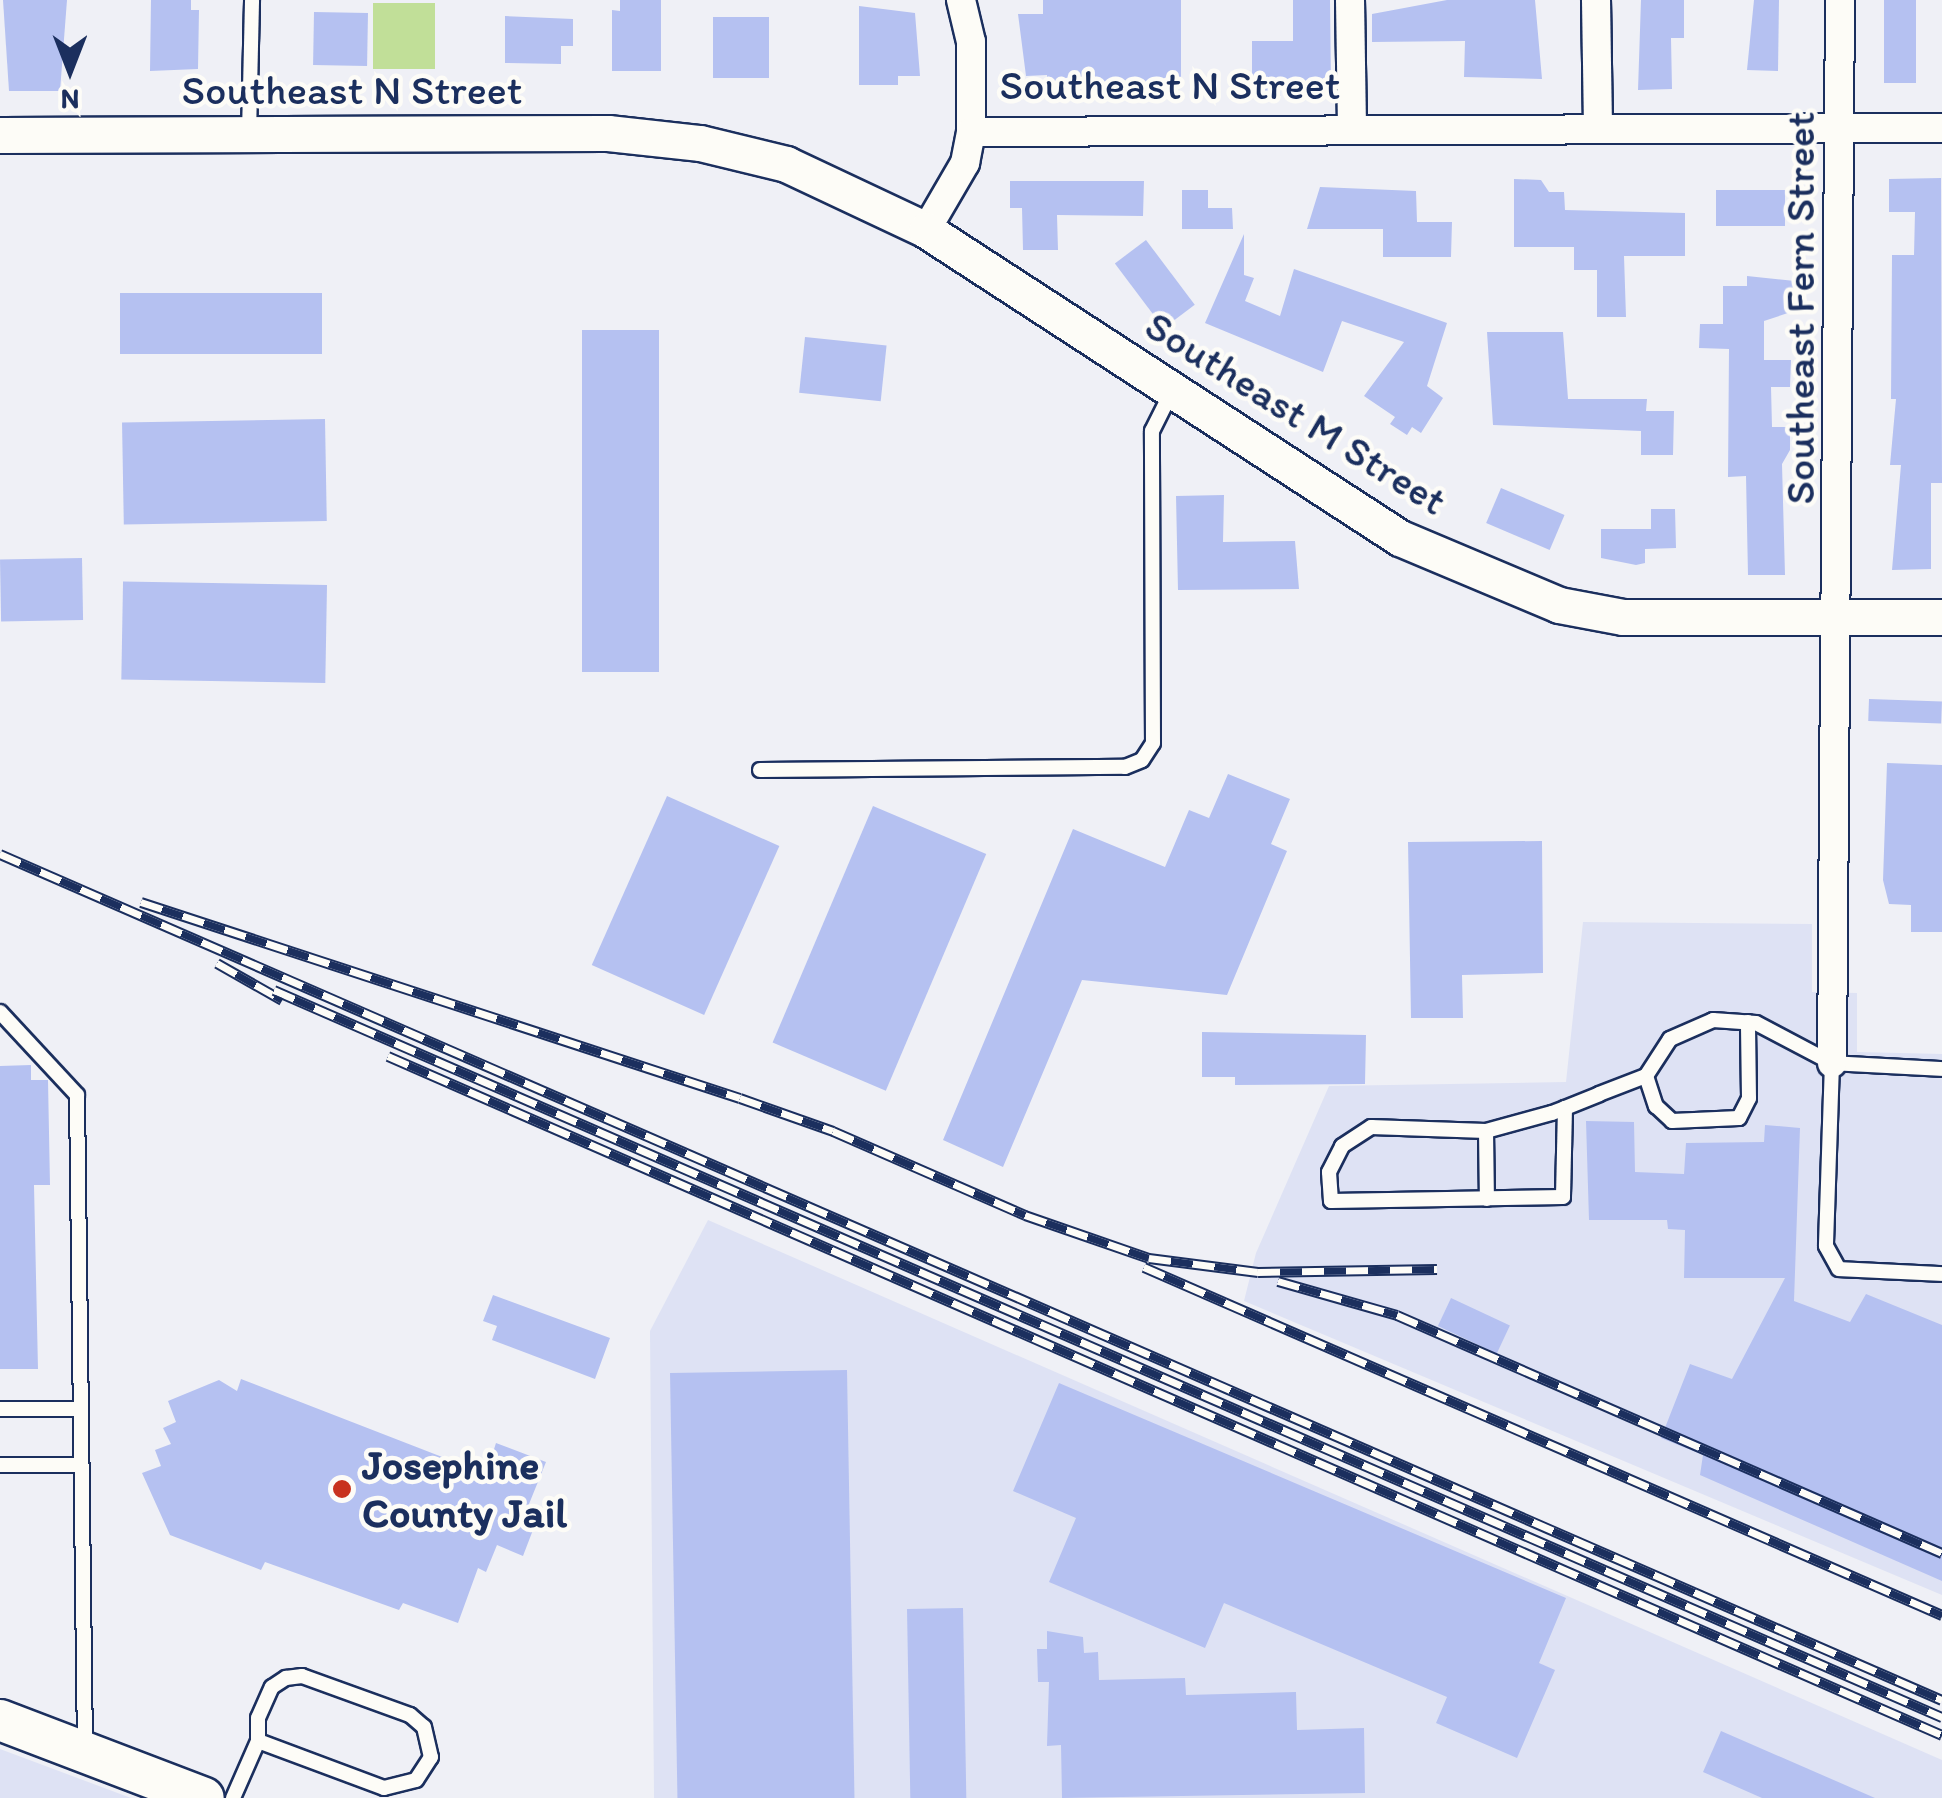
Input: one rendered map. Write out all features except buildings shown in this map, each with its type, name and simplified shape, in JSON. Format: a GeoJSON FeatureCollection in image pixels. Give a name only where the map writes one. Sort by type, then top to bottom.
{"type":"FeatureCollection","features":[{"type":"Feature","properties":{"kind":"main road"},"geometry":{"type":"LineString","coordinates":[[0,1720],[204,1798]]}},
{"type":"Feature","properties":{"kind":"street"},"geometry":{"type":"LineString","coordinates":[[961,0],[971,42],[971,132]]}},
{"type":"Feature","properties":{"kind":"street"},"geometry":{"type":"LineString","coordinates":[[1350,0],[1352,129]]}},
{"type":"Feature","properties":{"kind":"street"},"geometry":{"type":"LineString","coordinates":[[1596,0],[1598,127]]}},
{"type":"Feature","properties":{"kind":"street","name":"Southeast Fern Street"},"geometry":{"type":"LineString","coordinates":[[1832,1064],[1840,0]]}},
{"type":"Feature","properties":{"kind":"street","name":"Southeast N Street"},"geometry":{"type":"LineString","coordinates":[[0,135],[608,133],[700,143],[786,164],[926,230],[965,163],[971,132],[1942,128]]}},
{"type":"Feature","properties":{"kind":"street","name":"Southeast M Street"},"geometry":{"type":"LineString","coordinates":[[926,230],[1400,538],[1588,615],[1942,617]]}},
{"type":"Feature","properties":{"kind":"lane"},"geometry":{"type":"LineString","coordinates":[[249,136],[252,0]]}},
{"type":"Feature","properties":{"kind":"lane"},"geometry":{"type":"LineString","coordinates":[[760,770],[1108,768],[1142,760],[1154,744],[1152,431],[1172,392]]}},
{"type":"Feature","properties":{"kind":"lane"},"geometry":{"type":"LineString","coordinates":[[0,1012],[77,1095],[85,1752]]}},
{"type":"Feature","properties":{"kind":"lane"},"geometry":{"type":"LineString","coordinates":[[1565,1108],[1562,1197],[1331,1201],[1329,1172],[1342,1146],[1371,1127],[1486,1131],[1565,1108],[1646,1076],[1670,1039],[1713,1020],[1748,1022],[1832,1064],[1942,1069]]}},
{"type":"Feature","properties":{"kind":"lane"},"geometry":{"type":"LineString","coordinates":[[1646,1076],[1656,1106],[1672,1121],[1740,1118],[1749,1098],[1748,1022]]}},
{"type":"Feature","properties":{"kind":"lane"},"geometry":{"type":"LineString","coordinates":[[1832,1064],[1826,1246],[1839,1269],[1942,1274]]}},
{"type":"Feature","properties":{"kind":"lane"},"geometry":{"type":"LineString","coordinates":[[1486,1131],[1487,1199]]}},
{"type":"Feature","properties":{"kind":"lane"},"geometry":{"type":"LineString","coordinates":[[0,1408],[80,1409]]}},
{"type":"Feature","properties":{"kind":"lane"},"geometry":{"type":"LineString","coordinates":[[0,1466],[82,1465]]}},
{"type":"Feature","properties":{"kind":"lane"},"geometry":{"type":"LineString","coordinates":[[233,1798],[258,1740],[258,1718],[272,1687],[302,1676],[410,1716],[424,1727],[431,1757],[416,1780],[384,1788],[258,1740]]}},
{"type":"Feature","properties":{"kind":"shaded area"},"geometry":{"type":"Polygon","coordinates":[[[1583,922],[1812,924],[1812,992],[1857,993],[1857,1052],[1942,1054],[1942,1595],[1244,1301],[1256,1253],[1329,1086],[1566,1082],[1583,922]]]}},
{"type":"Feature","properties":{"kind":"shaded area"},"geometry":{"type":"Polygon","coordinates":[[[708,1220],[1942,1760],[1942,1798],[654,1798],[650,1331],[708,1220]]]}},
{"type":"Feature","properties":{"kind":"shaded area"},"geometry":{"type":"Polygon","coordinates":[[[0,1749],[131,1798],[0,1798],[0,1749]]]}},
{"type":"Feature","properties":{"kind":"green space"},"geometry":{"type":"Polygon","coordinates":[[[373,3],[435,3],[435,69],[373,69],[373,3]]]}},
{"type":"Feature","properties":{"kind":"railway"},"geometry":{"type":"LineString","coordinates":[[0,854],[1942,1700]]}},
{"type":"Feature","properties":{"kind":"railway"},"geometry":{"type":"LineString","coordinates":[[141,902],[740,1098],[833,1131],[1025,1215],[1149,1258],[1258,1272],[1437,1269]]}},
{"type":"Feature","properties":{"kind":"railway"},"geometry":{"type":"LineString","coordinates":[[217,963],[282,1000]]}},
{"type":"Feature","properties":{"kind":"railway"},"geometry":{"type":"LineString","coordinates":[[274,990],[1942,1717]]}},
{"type":"Feature","properties":{"kind":"railway"},"geometry":{"type":"LineString","coordinates":[[388,1056],[1942,1735]]}},
{"type":"Feature","properties":{"kind":"railway"},"geometry":{"type":"LineString","coordinates":[[1144,1267],[1942,1615]]}},
{"type":"Feature","properties":{"kind":"railway"},"geometry":{"type":"LineString","coordinates":[[1278,1281],[1397,1315],[1942,1553]]}},
{"type":"Feature","properties":{"kind":"place","name":"Josephine County Jail"},"geometry":{"type":"Point","coordinates":[342,1489]}}]}
